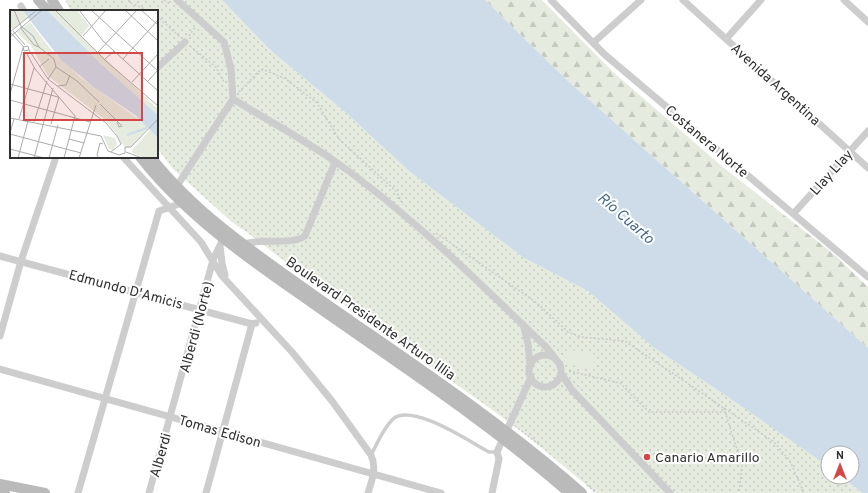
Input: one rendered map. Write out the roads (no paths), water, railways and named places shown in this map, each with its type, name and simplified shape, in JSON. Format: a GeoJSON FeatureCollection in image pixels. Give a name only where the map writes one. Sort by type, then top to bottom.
{"type":"FeatureCollection","features":[{"type":"Feature","properties":{"kind":"main road"},"geometry":{"type":"LineString","coordinates":[[38,0],[47,10]]}},
{"type":"Feature","properties":{"kind":"main road"},"geometry":{"type":"LineString","coordinates":[[52,0],[58,10]]}},
{"type":"Feature","properties":{"kind":"main road","name":"Boulevard Presidente Arturo Illia"},"geometry":{"type":"LineString","coordinates":[[141,158],[185,200],[239,246],[505,436],[582,493]]}},
{"type":"Feature","properties":{"kind":"main road","name":"Boulevard Presidente Arturo Illia"},"geometry":{"type":"LineString","coordinates":[[152,158],[176,186],[185,200],[221,241],[239,246]]}},
{"type":"Feature","properties":{"kind":"main road","name":"Boulevard Presidente Arturo Illia"},"geometry":{"type":"LineString","coordinates":[[505,436],[569,493]]}},
{"type":"Feature","properties":{"kind":"main road"},"geometry":{"type":"LineString","coordinates":[[0,484],[45,493]]}},
{"type":"Feature","properties":{"kind":"main road"},"geometry":{"type":"LineString","coordinates":[[0,492],[5,493]]}},
{"type":"Feature","properties":{"kind":"street","name":"Costanera Norte"},"geometry":{"type":"LineString","coordinates":[[551,0],[604,54],[868,276]]}},
{"type":"Feature","properties":{"kind":"street"},"geometry":{"type":"LineString","coordinates":[[593,43],[641,0]]}},
{"type":"Feature","properties":{"kind":"street","name":"Avenida Argentina"},"geometry":{"type":"LineString","coordinates":[[683,0],[868,168]]}},
{"type":"Feature","properties":{"kind":"street"},"geometry":{"type":"LineString","coordinates":[[726,39],[761,0]]}},
{"type":"Feature","properties":{"kind":"street"},"geometry":{"type":"LineString","coordinates":[[844,0],[868,22]]}},
{"type":"Feature","properties":{"kind":"street"},"geometry":{"type":"LineString","coordinates":[[176,4],[224,42],[232,69],[233,98],[176,186]]}},
{"type":"Feature","properties":{"kind":"street"},"geometry":{"type":"LineString","coordinates":[[158,67],[185,42]]}},
{"type":"Feature","properties":{"kind":"street"},"geometry":{"type":"LineString","coordinates":[[233,98],[335,162],[394,208],[477,280],[547,348],[555,358],[572,390],[670,493]]}},
{"type":"Feature","properties":{"kind":"street","name":"Llay Llay"},"geometry":{"type":"LineString","coordinates":[[794,214],[868,131]]}},
{"type":"Feature","properties":{"kind":"street"},"geometry":{"type":"LineString","coordinates":[[0,336],[21,261],[56,158]]}},
{"type":"Feature","properties":{"kind":"street"},"geometry":{"type":"LineString","coordinates":[[124,158],[201,242],[227,282],[312,377],[371,454],[374,462],[374,474],[368,493]]}},
{"type":"Feature","properties":{"kind":"street"},"geometry":{"type":"LineString","coordinates":[[239,246],[260,240],[295,240],[305,236],[335,162]]}},
{"type":"Feature","properties":{"kind":"street"},"geometry":{"type":"LineString","coordinates":[[78,493],[159,211],[185,200]]}},
{"type":"Feature","properties":{"kind":"street"},"geometry":{"type":"LineString","coordinates":[[221,241],[222,263],[227,282]]}},
{"type":"Feature","properties":{"kind":"street","name":"Alberdi (Norte)"},"geometry":{"type":"LineString","coordinates":[[171,417],[201,310],[213,260],[221,241]]}},
{"type":"Feature","properties":{"kind":"street","name":"Edmundo D'Amicis"},"geometry":{"type":"LineString","coordinates":[[0,256],[252,324]]}},
{"type":"Feature","properties":{"kind":"street"},"geometry":{"type":"LineString","coordinates":[[206,493],[252,324],[262,320]]}},
{"type":"Feature","properties":{"kind":"street"},"geometry":{"type":"LineString","coordinates":[[492,493],[499,459],[497,452],[531,377],[528,344],[522,324]]}},
{"type":"Feature","properties":{"kind":"street"},"geometry":{"type":"LineString","coordinates":[[530,366],[541,356],[546,355],[555,358]]}},
{"type":"Feature","properties":{"kind":"street","name":"Tomas Edison"},"geometry":{"type":"LineString","coordinates":[[0,368],[441,493]]}},
{"type":"Feature","properties":{"kind":"street"},"geometry":{"type":"LineString","coordinates":[[524,390],[554,384],[558,381],[561,371]]}},
{"type":"Feature","properties":{"kind":"street"},"geometry":{"type":"LineString","coordinates":[[531,377],[538,385],[543,386]]}},
{"type":"Feature","properties":{"kind":"street"},"geometry":{"type":"LineString","coordinates":[[558,381],[572,390]]}},
{"type":"Feature","properties":{"kind":"street","name":"Alberdi"},"geometry":{"type":"LineString","coordinates":[[149,493],[171,417]]}},
{"type":"Feature","properties":{"kind":"lane"},"geometry":{"type":"LineString","coordinates":[[371,454],[392,420],[405,414],[416,415],[438,424],[489,452],[497,452]]}},
{"type":"Feature","properties":{"kind":"water","name":"Río Cuarto"},"geometry":{"type":"Polygon","coordinates":[[[222,0],[485,0],[568,81],[868,348],[868,493],[862,493],[852,485],[860,485],[860,445],[820,445],[820,460],[653,347],[588,291],[524,258],[409,171],[344,111],[270,50],[222,0]]]}},
{"type":"Feature","properties":{"kind":"place","name":"Canario Amarillo"},"geometry":{"type":"Point","coordinates":[647,457]}}]}
